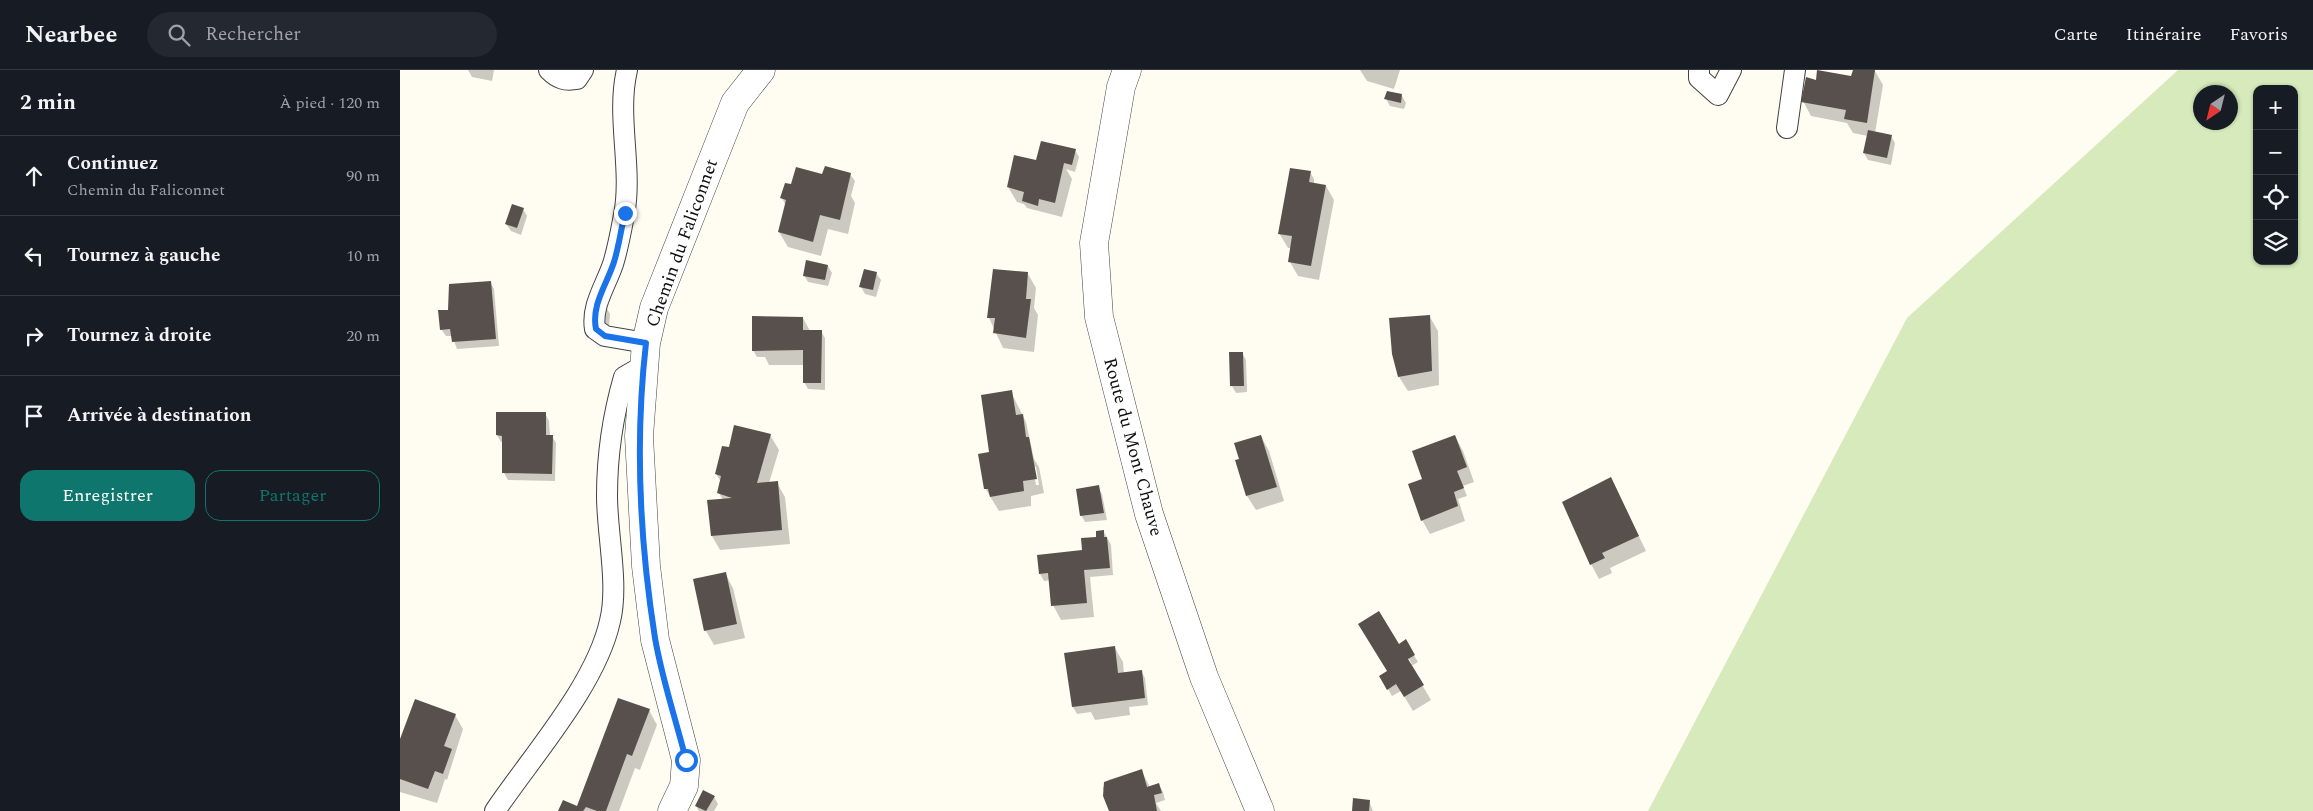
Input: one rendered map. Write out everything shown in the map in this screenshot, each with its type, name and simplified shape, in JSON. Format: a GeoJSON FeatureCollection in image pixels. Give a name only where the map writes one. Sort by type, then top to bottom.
{"type":"FeatureCollection","features":[{"type":"Feature","properties":{"kind":"street","name":"Chemin du Faliconnet"},"geometry":{"type":"LineString","coordinates":[[672,811],[684,786],[686,760],[655,640],[646,566],[639,436],[644,354],[654,308],[734,103],[761,70]]}},
{"type":"Feature","properties":{"kind":"street","name":"Route du Mont Chauve"},"geometry":{"type":"LineString","coordinates":[[1127,70],[1121,87],[1094,243],[1099,318],[1149,514],[1204,677],[1260,811]]}},
{"type":"Feature","properties":{"kind":"lane"},"geometry":{"type":"LineString","coordinates":[[549,70],[555,76],[566,81],[577,79],[583,70]]}},
{"type":"Feature","properties":{"kind":"lane"},"geometry":{"type":"LineString","coordinates":[[495,811],[588,676],[602,646],[610,620],[613,597],[607,495],[616,406],[624,377],[644,354],[605,336],[596,329],[594,323],[599,297],[614,263],[625,213],[624,84],[627,70]]}},
{"type":"Feature","properties":{"kind":"lane"},"geometry":{"type":"LineString","coordinates":[[1699,70],[1699,78],[1718,95],[1731,70]]}},
{"type":"Feature","properties":{"kind":"lane"},"geometry":{"type":"LineString","coordinates":[[1787,128],[1796,70]]}},
{"type":"Feature","properties":{"kind":"green space"},"geometry":{"type":"Polygon","coordinates":[[[2178,70],[2313,70],[2313,811],[1648,811],[1907,318],[2178,70]]]}},
{"type":"Feature","properties":{"kind":"building"},"geometry":{"type":"Polygon","coordinates":[[[1817,70],[1851,76],[1853,70],[1875,70],[1867,123],[1844,119],[1846,110],[1801,102],[1806,77],[1816,80],[1817,70]]]}},
{"type":"Feature","properties":{"kind":"building"},"geometry":{"type":"Polygon","coordinates":[[[1387,91],[1402,94],[1401,103],[1384,99],[1387,91]]]}},
{"type":"Feature","properties":{"kind":"building"},"geometry":{"type":"Polygon","coordinates":[[[1868,130],[1892,135],[1887,158],[1863,153],[1868,130]]]}},
{"type":"Feature","properties":{"kind":"building"},"geometry":{"type":"Polygon","coordinates":[[[1041,141],[1076,149],[1072,165],[1064,163],[1055,203],[1039,199],[1038,206],[1022,201],[1024,192],[1007,187],[1014,155],[1036,160],[1041,141]]]}},
{"type":"Feature","properties":{"kind":"building"},"geometry":{"type":"Polygon","coordinates":[[[825,166],[851,173],[840,220],[820,215],[813,242],[778,232],[786,200],[780,198],[785,183],[791,184],[796,167],[822,174],[825,166]]]}},
{"type":"Feature","properties":{"kind":"building"},"geometry":{"type":"Polygon","coordinates":[[[1290,168],[1311,171],[1309,182],[1326,185],[1311,266],[1288,262],[1292,236],[1278,234],[1290,168]]]}},
{"type":"Feature","properties":{"kind":"building"},"geometry":{"type":"Polygon","coordinates":[[[512,204],[524,208],[517,228],[505,224],[512,204]]]}},
{"type":"Feature","properties":{"kind":"building"},"geometry":{"type":"Polygon","coordinates":[[[806,260],[828,265],[825,280],[803,276],[806,260]]]}},
{"type":"Feature","properties":{"kind":"building"},"geometry":{"type":"Polygon","coordinates":[[[864,269],[877,272],[873,290],[859,287],[864,269]]]}},
{"type":"Feature","properties":{"kind":"building"},"geometry":{"type":"Polygon","coordinates":[[[993,269],[1028,272],[1026,299],[1031,299],[1026,338],[993,333],[995,318],[987,318],[993,269]]]}},
{"type":"Feature","properties":{"kind":"building"},"geometry":{"type":"Polygon","coordinates":[[[491,281],[496,339],[452,342],[450,329],[440,330],[438,310],[448,310],[449,284],[491,281]]]}},
{"type":"Feature","properties":{"kind":"building"},"geometry":{"type":"Polygon","coordinates":[[[1430,315],[1432,371],[1398,377],[1392,354],[1389,318],[1430,315]]]}},
{"type":"Feature","properties":{"kind":"building"},"geometry":{"type":"Polygon","coordinates":[[[752,316],[803,317],[803,330],[822,330],[821,383],[803,383],[803,350],[752,351],[752,316]]]}},
{"type":"Feature","properties":{"kind":"building"},"geometry":{"type":"Polygon","coordinates":[[[1229,352],[1243,352],[1244,386],[1230,386],[1229,352]]]}},
{"type":"Feature","properties":{"kind":"building"},"geometry":{"type":"Polygon","coordinates":[[[1012,390],[1016,415],[1023,414],[1026,437],[1029,437],[1037,479],[1023,481],[1024,491],[990,497],[988,489],[984,489],[978,454],[989,452],[981,395],[1012,390]]]}},
{"type":"Feature","properties":{"kind":"building"},"geometry":{"type":"Polygon","coordinates":[[[496,412],[546,412],[546,435],[553,435],[552,474],[502,473],[502,436],[496,435],[496,412]]]}},
{"type":"Feature","properties":{"kind":"building"},"geometry":{"type":"Polygon","coordinates":[[[734,425],[771,434],[757,483],[778,481],[782,530],[711,536],[707,500],[732,498],[717,493],[721,476],[715,474],[722,446],[729,447],[734,425]]]}},
{"type":"Feature","properties":{"kind":"building"},"geometry":{"type":"Polygon","coordinates":[[[1261,435],[1277,487],[1246,496],[1235,460],[1239,459],[1234,443],[1261,435]]]}},
{"type":"Feature","properties":{"kind":"building"},"geometry":{"type":"Polygon","coordinates":[[[1455,435],[1467,467],[1457,471],[1464,488],[1454,492],[1458,506],[1421,521],[1408,484],[1422,479],[1412,451],[1455,435]]]}},
{"type":"Feature","properties":{"kind":"building"},"geometry":{"type":"Polygon","coordinates":[[[1611,477],[1639,536],[1602,553],[1605,558],[1590,565],[1562,502],[1611,477]]]}},
{"type":"Feature","properties":{"kind":"building"},"geometry":{"type":"Polygon","coordinates":[[[1099,485],[1104,513],[1080,516],[1076,489],[1099,485]]]}},
{"type":"Feature","properties":{"kind":"building"},"geometry":{"type":"Polygon","coordinates":[[[1104,530],[1104,537],[1107,537],[1110,568],[1084,570],[1087,603],[1051,606],[1048,573],[1039,574],[1037,555],[1082,550],[1081,538],[1096,537],[1096,531],[1104,530]]]}},
{"type":"Feature","properties":{"kind":"building"},"geometry":{"type":"Polygon","coordinates":[[[726,572],[737,624],[704,631],[693,579],[726,572]]]}},
{"type":"Feature","properties":{"kind":"building"},"geometry":{"type":"Polygon","coordinates":[[[1379,611],[1399,644],[1406,639],[1415,655],[1408,659],[1424,685],[1404,697],[1396,684],[1387,690],[1379,676],[1387,671],[1358,624],[1379,611]]]}},
{"type":"Feature","properties":{"kind":"building"},"geometry":{"type":"Polygon","coordinates":[[[1115,646],[1118,673],[1142,670],[1145,698],[1072,707],[1064,653],[1115,646]]]}},
{"type":"Feature","properties":{"kind":"building"},"geometry":{"type":"Polygon","coordinates":[[[618,698],[650,709],[632,756],[627,754],[606,811],[597,811],[586,807],[583,811],[558,811],[563,800],[577,806],[618,698]]]}},
{"type":"Feature","properties":{"kind":"building"},"geometry":{"type":"Polygon","coordinates":[[[415,699],[456,714],[444,746],[452,749],[443,774],[435,771],[428,789],[400,779],[400,739],[415,699]]]}},
{"type":"Feature","properties":{"kind":"building"},"geometry":{"type":"Polygon","coordinates":[[[1142,769],[1147,787],[1159,783],[1162,793],[1154,795],[1157,811],[1109,811],[1103,796],[1104,782],[1142,769]]]}},
{"type":"Feature","properties":{"kind":"building"},"geometry":{"type":"Polygon","coordinates":[[[703,790],[715,796],[706,811],[695,806],[703,790]]]}},
{"type":"Feature","properties":{"kind":"building"},"geometry":{"type":"Polygon","coordinates":[[[1353,798],[1370,800],[1369,811],[1352,811],[1353,798]]]}},
{"type":"Feature","properties":{"kind":"route"},"geometry":{"type":"LineString","coordinates":[[625,213],[614,263],[599,297],[594,323],[596,329],[605,336],[646,343],[639,436],[646,566],[655,640],[686,760]]}}]}
